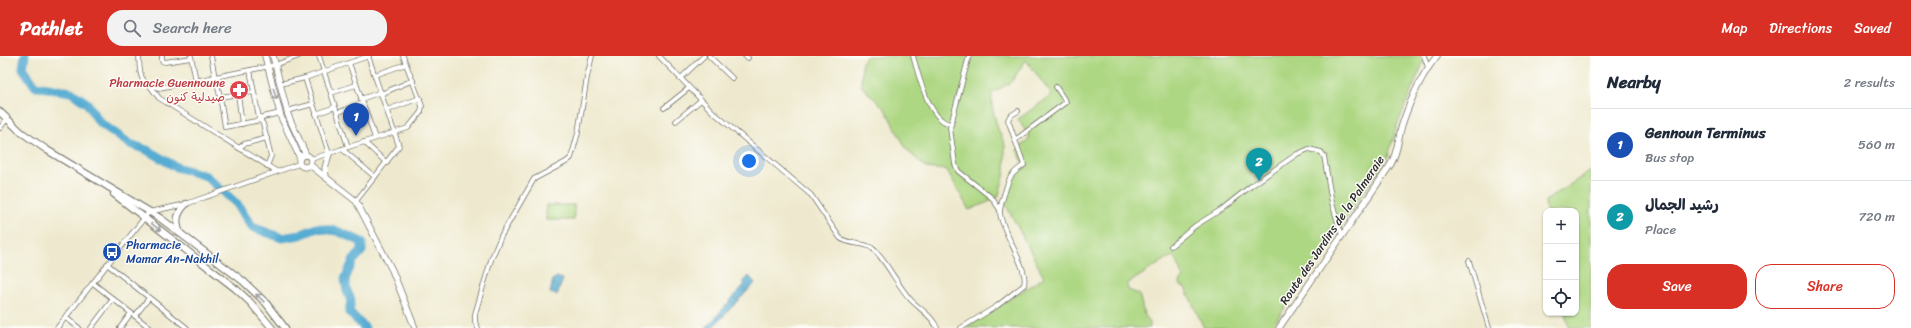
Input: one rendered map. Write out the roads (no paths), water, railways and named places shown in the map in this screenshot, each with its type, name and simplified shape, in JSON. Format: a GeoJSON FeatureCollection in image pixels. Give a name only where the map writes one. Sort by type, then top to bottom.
{"type":"FeatureCollection","features":[{"type":"Feature","properties":{"kind":"main road"},"geometry":{"type":"LineString","coordinates":[[0,112],[6,120],[47,150],[160,218],[243,280],[266,303],[285,328]]}},
{"type":"Feature","properties":{"kind":"main road"},"geometry":{"type":"LineString","coordinates":[[92,178],[236,289],[250,302],[272,328]]}},
{"type":"Feature","properties":{"kind":"main road"},"geometry":{"type":"LineString","coordinates":[[181,234],[177,217],[180,210],[186,204]]}},
{"type":"Feature","properties":{"kind":"street"},"geometry":{"type":"LineString","coordinates":[[139,56],[142,78],[150,85],[159,98],[276,171]]}},
{"type":"Feature","properties":{"kind":"street"},"geometry":{"type":"LineString","coordinates":[[162,56],[162,61],[165,62],[191,57],[196,81]]}},
{"type":"Feature","properties":{"kind":"street"},"geometry":{"type":"LineString","coordinates":[[211,56],[226,128],[221,137]]}},
{"type":"Feature","properties":{"kind":"street"},"geometry":{"type":"LineString","coordinates":[[266,56],[267,66],[280,113],[304,168],[309,160]]}},
{"type":"Feature","properties":{"kind":"street"},"geometry":{"type":"LineString","coordinates":[[273,56],[274,65],[287,111],[309,160],[326,177],[356,201],[392,270],[415,328]]}},
{"type":"Feature","properties":{"kind":"street"},"geometry":{"type":"LineString","coordinates":[[150,85],[163,88],[274,65],[299,56]]}},
{"type":"Feature","properties":{"kind":"street"},"geometry":{"type":"LineString","coordinates":[[319,56],[348,148]]}},
{"type":"Feature","properties":{"kind":"street"},"geometry":{"type":"LineString","coordinates":[[280,84],[305,78],[368,56],[396,132],[399,147],[356,201]]}},
{"type":"Feature","properties":{"kind":"street"},"geometry":{"type":"LineString","coordinates":[[57,328],[149,212],[186,204],[300,161],[309,160],[342,150],[408,128],[412,125],[422,108],[420,98],[403,56]]}},
{"type":"Feature","properties":{"kind":"street"},"geometry":{"type":"LineString","coordinates":[[478,328],[475,322],[475,314],[491,260],[500,236],[536,177],[551,171],[571,158],[578,133],[592,56]]}},
{"type":"Feature","properties":{"kind":"street"},"geometry":{"type":"LineString","coordinates":[[659,56],[728,126],[810,195],[840,238],[866,245],[875,250],[906,294],[934,322],[937,328]]}},
{"type":"Feature","properties":{"kind":"street"},"geometry":{"type":"LineString","coordinates":[[680,79],[704,56]]}},
{"type":"Feature","properties":{"kind":"street"},"geometry":{"type":"LineString","coordinates":[[709,56],[732,78]]}},
{"type":"Feature","properties":{"kind":"street"},"geometry":{"type":"LineString","coordinates":[[913,56],[925,96],[938,116],[945,123],[951,124]]}},
{"type":"Feature","properties":{"kind":"street"},"geometry":{"type":"LineString","coordinates":[[961,328],[997,306],[1024,285],[1025,280],[1024,272],[1011,245],[1000,210],[992,198],[958,171],[955,164],[950,136],[951,124],[960,97],[968,56]]}},
{"type":"Feature","properties":{"kind":"street"},"geometry":{"type":"LineString","coordinates":[[1424,56],[1428,67]]}},
{"type":"Feature","properties":{"kind":"street","name":"Route des Jardins de la Palmeraie"},"geometry":{"type":"LineString","coordinates":[[1279,328],[1395,156],[1405,116],[1428,67],[1437,56]]}},
{"type":"Feature","properties":{"kind":"street"},"geometry":{"type":"LineString","coordinates":[[349,63],[375,138]]}},
{"type":"Feature","properties":{"kind":"street"},"geometry":{"type":"LineString","coordinates":[[375,75],[406,64]]}},
{"type":"Feature","properties":{"kind":"street"},"geometry":{"type":"LineString","coordinates":[[250,70],[260,119],[267,138],[271,156],[267,166]]}},
{"type":"Feature","properties":{"kind":"street"},"geometry":{"type":"LineString","coordinates":[[305,78],[329,154],[325,168],[326,177]]}},
{"type":"Feature","properties":{"kind":"street"},"geometry":{"type":"LineString","coordinates":[[337,113],[413,80]]}},
{"type":"Feature","properties":{"kind":"street"},"geometry":{"type":"LineString","coordinates":[[331,93],[356,85]]}},
{"type":"Feature","properties":{"kind":"street"},"geometry":{"type":"LineString","coordinates":[[1015,140],[1066,102],[1056,87]]}},
{"type":"Feature","properties":{"kind":"street"},"geometry":{"type":"LineString","coordinates":[[664,108],[689,88]]}},
{"type":"Feature","properties":{"kind":"street"},"geometry":{"type":"LineString","coordinates":[[220,98],[254,92]]}},
{"type":"Feature","properties":{"kind":"street"},"geometry":{"type":"LineString","coordinates":[[238,94],[242,124]]}},
{"type":"Feature","properties":{"kind":"street"},"geometry":{"type":"LineString","coordinates":[[387,110],[420,98]]}},
{"type":"Feature","properties":{"kind":"street"},"geometry":{"type":"LineString","coordinates":[[676,120],[701,100]]}},
{"type":"Feature","properties":{"kind":"street"},"geometry":{"type":"LineString","coordinates":[[287,111],[313,104]]}},
{"type":"Feature","properties":{"kind":"street"},"geometry":{"type":"LineString","coordinates":[[316,114],[335,107]]}},
{"type":"Feature","properties":{"kind":"street"},"geometry":{"type":"LineString","coordinates":[[1000,210],[1010,177],[1013,172],[1024,165],[1008,120],[1010,116],[1018,111]]}},
{"type":"Feature","properties":{"kind":"street"},"geometry":{"type":"LineString","coordinates":[[226,128],[280,113]]}},
{"type":"Feature","properties":{"kind":"street"},"geometry":{"type":"LineString","coordinates":[[0,128],[6,120]]}},
{"type":"Feature","properties":{"kind":"street"},"geometry":{"type":"LineString","coordinates":[[239,148],[244,144],[267,138]]}},
{"type":"Feature","properties":{"kind":"street"},"geometry":{"type":"LineString","coordinates":[[364,142],[387,162]]}},
{"type":"Feature","properties":{"kind":"street"},"geometry":{"type":"LineString","coordinates":[[1171,246],[1195,226],[1222,209],[1251,186],[1297,154],[1309,149],[1321,152],[1324,156],[1332,203],[1342,236]]}},
{"type":"Feature","properties":{"kind":"street"},"geometry":{"type":"LineString","coordinates":[[342,150],[375,177]]}},
{"type":"Feature","properties":{"kind":"street"},"geometry":{"type":"LineString","coordinates":[[1469,261],[1490,328]]}},
{"type":"Feature","properties":{"kind":"street"},"geometry":{"type":"LineString","coordinates":[[108,264],[187,328]]}},
{"type":"Feature","properties":{"kind":"street"},"geometry":{"type":"LineString","coordinates":[[92,283],[150,328]]}},
{"type":"Feature","properties":{"kind":"street"},"geometry":{"type":"LineString","coordinates":[[120,328],[149,298]]}},
{"type":"Feature","properties":{"kind":"street"},"geometry":{"type":"LineString","coordinates":[[91,328],[114,299]]}},
{"type":"Feature","properties":{"kind":"street"},"geometry":{"type":"LineString","coordinates":[[65,317],[79,328]]}},
{"type":"Feature","properties":{"kind":"water"},"geometry":{"type":"Polygon","coordinates":[[[749,276],[755,283],[712,328],[706,328],[745,284],[743,282],[749,276]]]}},
{"type":"Feature","properties":{"kind":"water"},"geometry":{"type":"Polygon","coordinates":[[[556,277],[563,279],[557,295],[550,293],[553,279],[556,277]]]}},
{"type":"Feature","properties":{"kind":"waterway"},"geometry":{"type":"LineString","coordinates":[[25,56],[23,68],[35,86],[71,92],[87,103],[99,122],[130,144],[147,150],[176,167],[206,176],[237,204],[252,227],[282,238],[300,235],[317,228],[337,231],[362,242],[362,251],[353,261],[345,279],[347,291],[351,300],[349,312],[365,328]]}},
{"type":"Feature","properties":{"kind":"place","name":"Pharmacie Guennoune صيدلية كنون"},"geometry":{"type":"Point","coordinates":[239,90]}},
{"type":"Feature","properties":{"kind":"place","name":"Gennoun Terminus"},"geometry":{"type":"Point","coordinates":[356,136]}},
{"type":"Feature","properties":{"kind":"place","name":"رشيد الجمال"},"geometry":{"type":"Point","coordinates":[1259,181]}},
{"type":"Feature","properties":{"kind":"place","name":"Pharmacie Mamar An-Nakhil"},"geometry":{"type":"Point","coordinates":[112,252]}}]}
